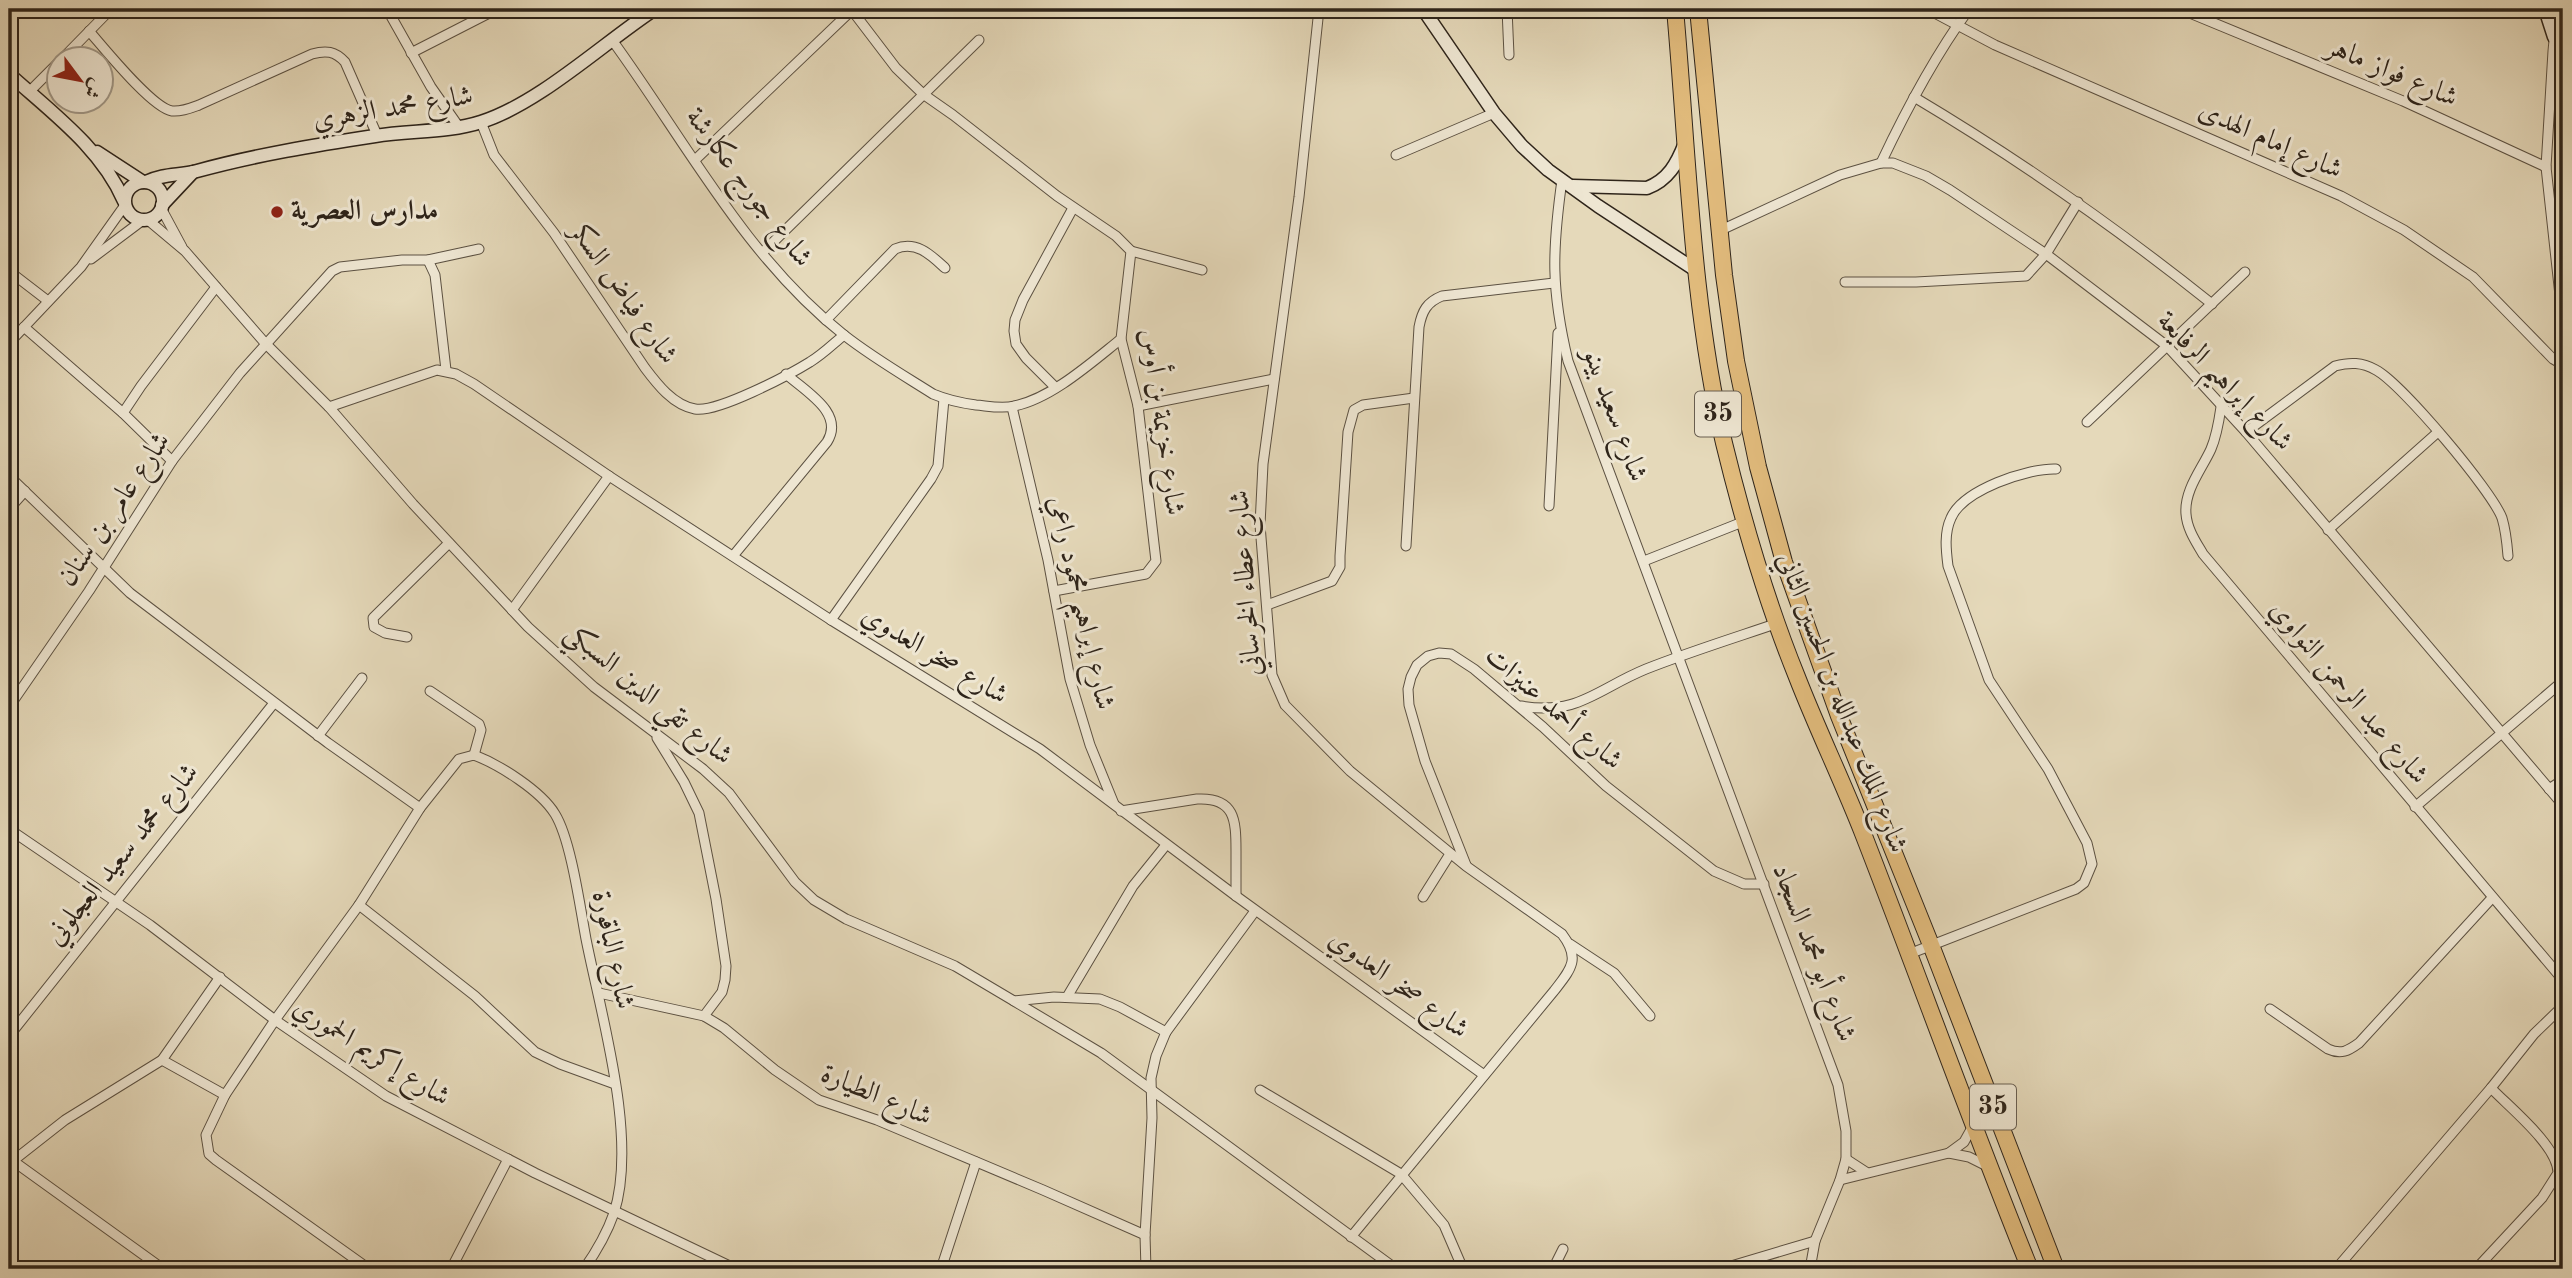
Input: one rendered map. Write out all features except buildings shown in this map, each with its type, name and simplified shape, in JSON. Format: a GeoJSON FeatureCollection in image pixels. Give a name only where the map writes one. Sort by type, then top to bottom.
{"type":"FeatureCollection","features":[{"type":"Feature","properties":{"kind":"highway","name":"شارع الملك عبدالله بن الحسين الثاني"},"geometry":{"type":"LineString","coordinates":[[1675,9],[1697,271],[1705,335],[1722,431],[1745,521],[1796,675],[1849,798],[1987,1166],[2030,1269]]}},
{"type":"Feature","properties":{"kind":"highway","name":"شارع الملك عبدالله بن الحسين الثاني"},"geometry":{"type":"LineString","coordinates":[[1698,9],[1719,231],[1736,361],[1746,414],[1784,562],[1839,716],[2056,1269]]}},
{"type":"Feature","properties":{"kind":"street"},"geometry":{"type":"LineString","coordinates":[[74,46],[111,9]]}},
{"type":"Feature","properties":{"kind":"street"},"geometry":{"type":"LineString","coordinates":[[387,9],[431,87],[459,127]]}},
{"type":"Feature","properties":{"kind":"street"},"geometry":{"type":"LineString","coordinates":[[411,53],[497,9]]}},
{"type":"Feature","properties":{"kind":"street","name":"شارع محمد الزهري"},"geometry":{"type":"LineString","coordinates":[[144,182],[162,175],[193,172],[220,163],[377,135],[459,127],[481,122],[531,98],[655,9]]}},
{"type":"Feature","properties":{"kind":"street"},"geometry":{"type":"LineString","coordinates":[[695,160],[851,9],[896,68],[923,94],[1073,208],[1116,236],[1131,251],[1202,270]]}},
{"type":"Feature","properties":{"kind":"street","name":"شارع عطاء الخرساني"},"geometry":{"type":"LineString","coordinates":[[1319,9],[1299,197],[1274,379],[1261,500],[1260,525],[1272,675],[1285,705],[1350,771],[1466,866],[1554,928],[1570,944],[1614,973],[1650,1016]]}},
{"type":"Feature","properties":{"kind":"street"},"geometry":{"type":"LineString","coordinates":[[1423,9],[1494,113],[1522,146],[1567,183],[1697,271]]}},
{"type":"Feature","properties":{"kind":"street"},"geometry":{"type":"LineString","coordinates":[[1507,9],[1509,55]]}},
{"type":"Feature","properties":{"kind":"street","name":"شارع إمام الهدى"},"geometry":{"type":"LineString","coordinates":[[1927,9],[1994,45],[2341,196],[2404,230],[2473,277],[2553,359],[2563,365]]}},
{"type":"Feature","properties":{"kind":"street"},"geometry":{"type":"LineString","coordinates":[[1719,231],[1822,183],[1881,163],[1914,97],[1969,9]]}},
{"type":"Feature","properties":{"kind":"street","name":"شارع فواز ماهر"},"geometry":{"type":"LineString","coordinates":[[2180,9],[2403,101],[2546,167]]}},
{"type":"Feature","properties":{"kind":"street"},"geometry":{"type":"LineString","coordinates":[[2545,9],[2560,40]]}},
{"type":"Feature","properties":{"kind":"street"},"geometry":{"type":"LineString","coordinates":[[2557,9],[2560,40],[2552,74],[2546,167],[2563,323]]}},
{"type":"Feature","properties":{"kind":"street"},"geometry":{"type":"LineString","coordinates":[[89,31],[146,94],[171,111],[192,107],[312,54],[322,51],[339,55],[351,73],[377,135]]}},
{"type":"Feature","properties":{"kind":"street","name":"شارع جورج عكارشة"},"geometry":{"type":"LineString","coordinates":[[612,40],[737,221],[763,252],[826,320],[891,368],[944,399],[1012,407],[1039,397],[1121,339]]}},
{"type":"Feature","properties":{"kind":"street"},"geometry":{"type":"LineString","coordinates":[[763,252],[979,40]]}},
{"type":"Feature","properties":{"kind":"street"},"geometry":{"type":"LineString","coordinates":[[9,74],[90,148],[115,180],[131,216],[145,220]]}},
{"type":"Feature","properties":{"kind":"street"},"geometry":{"type":"LineString","coordinates":[[29,92],[46,74]]}},
{"type":"Feature","properties":{"kind":"street"},"geometry":{"type":"LineString","coordinates":[[1914,97],[1982,137],[2078,202],[2212,304]]}},
{"type":"Feature","properties":{"kind":"street"},"geometry":{"type":"LineString","coordinates":[[1396,155],[1494,113]]}},
{"type":"Feature","properties":{"kind":"street","name":"شارع فياض السكر"},"geometry":{"type":"LineString","coordinates":[[481,122],[494,155],[554,233],[645,369],[670,396],[694,409],[723,404],[811,362],[844,335]]}},
{"type":"Feature","properties":{"kind":"street"},"geometry":{"type":"LineString","coordinates":[[1567,183],[1647,188],[1658,184],[1669,174],[1686,143]]}},
{"type":"Feature","properties":{"kind":"street"},"geometry":{"type":"LineString","coordinates":[[9,343],[82,267],[145,220],[153,218],[162,206],[159,190],[90,148]]}},
{"type":"Feature","properties":{"kind":"street","name":"شارع إبراهيم الرفايعة"},"geometry":{"type":"LineString","coordinates":[[1881,163],[1893,163],[1926,176],[2046,254],[2167,346],[2246,432],[2563,805]]}},
{"type":"Feature","properties":{"kind":"street","name":"شارع محمد الزهري"},"geometry":{"type":"LineString","coordinates":[[162,206],[193,172]]}},
{"type":"Feature","properties":{"kind":"street"},"geometry":{"type":"LineString","coordinates":[[82,267],[125,203],[130,188],[144,182]]}},
{"type":"Feature","properties":{"kind":"street","name":"شارع سعيد بينو"},"geometry":{"type":"LineString","coordinates":[[1567,183],[1554,234],[1553,283],[1559,321],[1578,392],[1680,657]]}},
{"type":"Feature","properties":{"kind":"street"},"geometry":{"type":"LineString","coordinates":[[1845,282],[2020,278],[2032,272],[2046,254],[2078,202]]}},
{"type":"Feature","properties":{"kind":"street","name":"شارع تقي الدين السبكي"},"geometry":{"type":"LineString","coordinates":[[162,206],[185,251]]}},
{"type":"Feature","properties":{"kind":"street"},"geometry":{"type":"LineString","coordinates":[[1055,387],[1016,344],[1015,320],[1073,208]]}},
{"type":"Feature","properties":{"kind":"street","name":"شارع تقي الدين السبكي"},"geometry":{"type":"LineString","coordinates":[[145,220],[185,251],[265,343],[329,407],[512,610],[574,670],[703,769],[729,793],[796,882],[814,900],[846,919],[955,967],[1101,1053],[1396,1269]]}},
{"type":"Feature","properties":{"kind":"street"},"geometry":{"type":"LineString","coordinates":[[826,320],[895,249],[914,246],[927,251],[945,268]]}},
{"type":"Feature","properties":{"kind":"street","name":"شارع عامر بن سنان"},"geometry":{"type":"LineString","coordinates":[[9,707],[103,569],[172,461],[265,343],[325,278],[340,267],[412,259],[428,260],[479,249]]}},
{"type":"Feature","properties":{"kind":"street","name":"شارع خزيمة بن أوس"},"geometry":{"type":"LineString","coordinates":[[1054,591],[1146,574],[1154,566],[1156,553],[1138,406],[1121,339],[1131,251]]}},
{"type":"Feature","properties":{"kind":"street"},"geometry":{"type":"LineString","coordinates":[[329,407],[427,372],[446,370],[435,275],[428,260]]}},
{"type":"Feature","properties":{"kind":"street"},"geometry":{"type":"LineString","coordinates":[[9,271],[48,301]]}},
{"type":"Feature","properties":{"kind":"street"},"geometry":{"type":"LineString","coordinates":[[2087,422],[2245,272]]}},
{"type":"Feature","properties":{"kind":"street"},"geometry":{"type":"LineString","coordinates":[[1406,547],[1414,398],[1422,313],[1433,300],[1472,292],[1553,283]]}},
{"type":"Feature","properties":{"kind":"street"},"geometry":{"type":"LineString","coordinates":[[124,413],[141,386],[216,287]]}},
{"type":"Feature","properties":{"kind":"street"},"geometry":{"type":"LineString","coordinates":[[1549,506],[1559,321]]}},
{"type":"Feature","properties":{"kind":"street"},"geometry":{"type":"LineString","coordinates":[[24,327],[124,413],[172,461]]}},
{"type":"Feature","properties":{"kind":"street"},"geometry":{"type":"LineString","coordinates":[[2246,432],[2320,374],[2335,366],[2348,362],[2370,367],[2394,383],[2491,498],[2507,537],[2508,556]]}},
{"type":"Feature","properties":{"kind":"street","name":"شارع صخر العدوي"},"geometry":{"type":"LineString","coordinates":[[446,370],[474,384],[609,476],[831,620],[1022,736],[1255,911],[1484,1075]]}},
{"type":"Feature","properties":{"kind":"street"},"geometry":{"type":"LineString","coordinates":[[733,556],[827,442],[833,430],[829,412],[786,374]]}},
{"type":"Feature","properties":{"kind":"street"},"geometry":{"type":"LineString","coordinates":[[1138,406],[1274,379]]}},
{"type":"Feature","properties":{"kind":"street"},"geometry":{"type":"LineString","coordinates":[[1267,605],[1330,582],[1337,573],[1349,421],[1354,410],[1363,405],[1414,398]]}},
{"type":"Feature","properties":{"kind":"street"},"geometry":{"type":"LineString","coordinates":[[831,620],[898,528],[938,466],[944,399]]}},
{"type":"Feature","properties":{"kind":"street","name":"شارع إبراهيم محمود راعي"},"geometry":{"type":"LineString","coordinates":[[1012,407],[1054,591],[1070,679],[1082,719],[1118,808]]}},
{"type":"Feature","properties":{"kind":"street","name":"شارع عبد الرحمن النواوي"},"geometry":{"type":"LineString","coordinates":[[2221,407],[2212,448],[2187,500],[2186,514],[2191,534],[2203,554],[2249,611],[2563,980]]}},
{"type":"Feature","properties":{"kind":"street"},"geometry":{"type":"LineString","coordinates":[[2328,530],[2438,432]]}},
{"type":"Feature","properties":{"kind":"street"},"geometry":{"type":"LineString","coordinates":[[1909,954],[2076,889],[2084,883],[2092,864],[2087,843],[2067,801],[1989,680],[1948,566],[1946,551],[1946,533],[1951,518],[1965,500],[2031,471],[2056,469]]}},
{"type":"Feature","properties":{"kind":"street"},"geometry":{"type":"LineString","coordinates":[[9,476],[130,593],[318,736],[420,808]]}},
{"type":"Feature","properties":{"kind":"street"},"geometry":{"type":"LineString","coordinates":[[512,610],[609,476]]}},
{"type":"Feature","properties":{"kind":"street"},"geometry":{"type":"LineString","coordinates":[[9,509],[25,491]]}},
{"type":"Feature","properties":{"kind":"street"},"geometry":{"type":"LineString","coordinates":[[1644,561],[1745,521]]}},
{"type":"Feature","properties":{"kind":"street"},"geometry":{"type":"LineString","coordinates":[[407,637],[385,633],[374,627],[373,618],[449,543]]}},
{"type":"Feature","properties":{"kind":"street"},"geometry":{"type":"LineString","coordinates":[[1517,706],[1542,710],[1578,704],[1644,670],[1778,623]]}},
{"type":"Feature","properties":{"kind":"street","name":"شارع أحمد عنيزات"},"geometry":{"type":"LineString","coordinates":[[1466,866],[1418,738],[1409,705],[1408,689],[1411,677],[1418,665],[1428,656],[1439,653],[1451,654],[1475,669],[1606,786],[1698,860],[1731,880],[1744,884],[1764,884]]}},
{"type":"Feature","properties":{"kind":"street","name":"شارع أبو محمد السجاد"},"geometry":{"type":"LineString","coordinates":[[1680,657],[1709,742],[1838,1085],[1846,1131],[1846,1158],[1815,1241],[1810,1269]]}},
{"type":"Feature","properties":{"kind":"street"},"geometry":{"type":"LineString","coordinates":[[318,736],[362,678]]}},
{"type":"Feature","properties":{"kind":"street"},"geometry":{"type":"LineString","coordinates":[[2415,807],[2563,681]]}},
{"type":"Feature","properties":{"kind":"street"},"geometry":{"type":"LineString","coordinates":[[369,1269],[209,1154],[206,1135],[225,1095],[275,1020],[359,905],[420,808],[459,759],[474,755],[481,730],[479,724],[430,691]]}},
{"type":"Feature","properties":{"kind":"street","name":"شارع محمد سعيد العجلوني"},"geometry":{"type":"LineString","coordinates":[[9,1036],[274,703]]}},
{"type":"Feature","properties":{"kind":"street"},"geometry":{"type":"LineString","coordinates":[[652,731],[693,798],[708,849],[726,966],[722,992],[704,1016]]}},
{"type":"Feature","properties":{"kind":"street","name":"شارع الباقورة"},"geometry":{"type":"LineString","coordinates":[[474,755],[534,792],[557,817],[568,854],[599,993],[615,1084],[622,1153],[614,1211],[598,1247],[584,1269]]}},
{"type":"Feature","properties":{"kind":"street"},"geometry":{"type":"LineString","coordinates":[[2549,789],[2563,780]]}},
{"type":"Feature","properties":{"kind":"street"},"geometry":{"type":"LineString","coordinates":[[1118,808],[1197,799],[1224,804],[1234,817],[1236,832],[1236,897]]}},
{"type":"Feature","properties":{"kind":"street","name":"شارع إكريم الحموري"},"geometry":{"type":"LineString","coordinates":[[9,829],[115,901],[275,1020],[386,1096],[508,1159],[736,1269]]}},
{"type":"Feature","properties":{"kind":"street"},"geometry":{"type":"LineString","coordinates":[[1067,997],[1133,886],[1166,845]]}},
{"type":"Feature","properties":{"kind":"street"},"geometry":{"type":"LineString","coordinates":[[1423,897],[1450,853]]}},
{"type":"Feature","properties":{"kind":"street"},"geometry":{"type":"LineString","coordinates":[[2270,1010],[2328,1049],[2338,1053],[2348,1051],[2359,1043],[2492,898]]}},
{"type":"Feature","properties":{"kind":"street"},"geometry":{"type":"LineString","coordinates":[[359,905],[475,996],[535,1052],[560,1065],[615,1084]]}},
{"type":"Feature","properties":{"kind":"street"},"geometry":{"type":"LineString","coordinates":[[1146,1269],[1145,1235],[1152,1141],[1152,1069],[1166,1032],[1255,911]]}},
{"type":"Feature","properties":{"kind":"street"},"geometry":{"type":"LineString","coordinates":[[1351,1237],[1565,976],[1573,959],[1570,944]]}},
{"type":"Feature","properties":{"kind":"street"},"geometry":{"type":"LineString","coordinates":[[163,1269],[10,1161],[65,1120],[162,1060],[220,977]]}},
{"type":"Feature","properties":{"kind":"street","name":"شارع الطيارة"},"geometry":{"type":"LineString","coordinates":[[599,993],[704,1016],[724,1028],[810,1095],[976,1162],[1145,1235]]}},
{"type":"Feature","properties":{"kind":"street"},"geometry":{"type":"LineString","coordinates":[[1014,1001],[1067,997],[1100,999],[1166,1032]]}},
{"type":"Feature","properties":{"kind":"street"},"geometry":{"type":"LineString","coordinates":[[2336,1269],[2534,1034],[2563,1006]]}},
{"type":"Feature","properties":{"kind":"street"},"geometry":{"type":"LineString","coordinates":[[162,1060],[225,1095]]}},
{"type":"Feature","properties":{"kind":"street"},"geometry":{"type":"LineString","coordinates":[[2476,1269],[2542,1198],[2558,1173],[2555,1157],[2547,1146],[2491,1088]]}},
{"type":"Feature","properties":{"kind":"street"},"geometry":{"type":"LineString","coordinates":[[1261,1090],[1401,1174],[1444,1225],[1463,1269]]}},
{"type":"Feature","properties":{"kind":"street"},"geometry":{"type":"LineString","coordinates":[[1840,1180],[1949,1153],[1964,1142],[1973,1126]]}},
{"type":"Feature","properties":{"kind":"street"},"geometry":{"type":"LineString","coordinates":[[1949,1153],[1969,1157],[1987,1166]]}},
{"type":"Feature","properties":{"kind":"street"},"geometry":{"type":"LineString","coordinates":[[1846,1158],[1866,1172]]}},
{"type":"Feature","properties":{"kind":"street"},"geometry":{"type":"LineString","coordinates":[[451,1269],[508,1159]]}},
{"type":"Feature","properties":{"kind":"street"},"geometry":{"type":"LineString","coordinates":[[941,1269],[976,1162]]}},
{"type":"Feature","properties":{"kind":"street"},"geometry":{"type":"LineString","coordinates":[[1721,1269],[1815,1241]]}},
{"type":"Feature","properties":{"kind":"street"},"geometry":{"type":"LineString","coordinates":[[1553,1269],[1563,1249]]}},
{"type":"Feature","properties":{"kind":"place","name":"مدارس العصرية"},"geometry":{"type":"Point","coordinates":[277,212]}}]}
